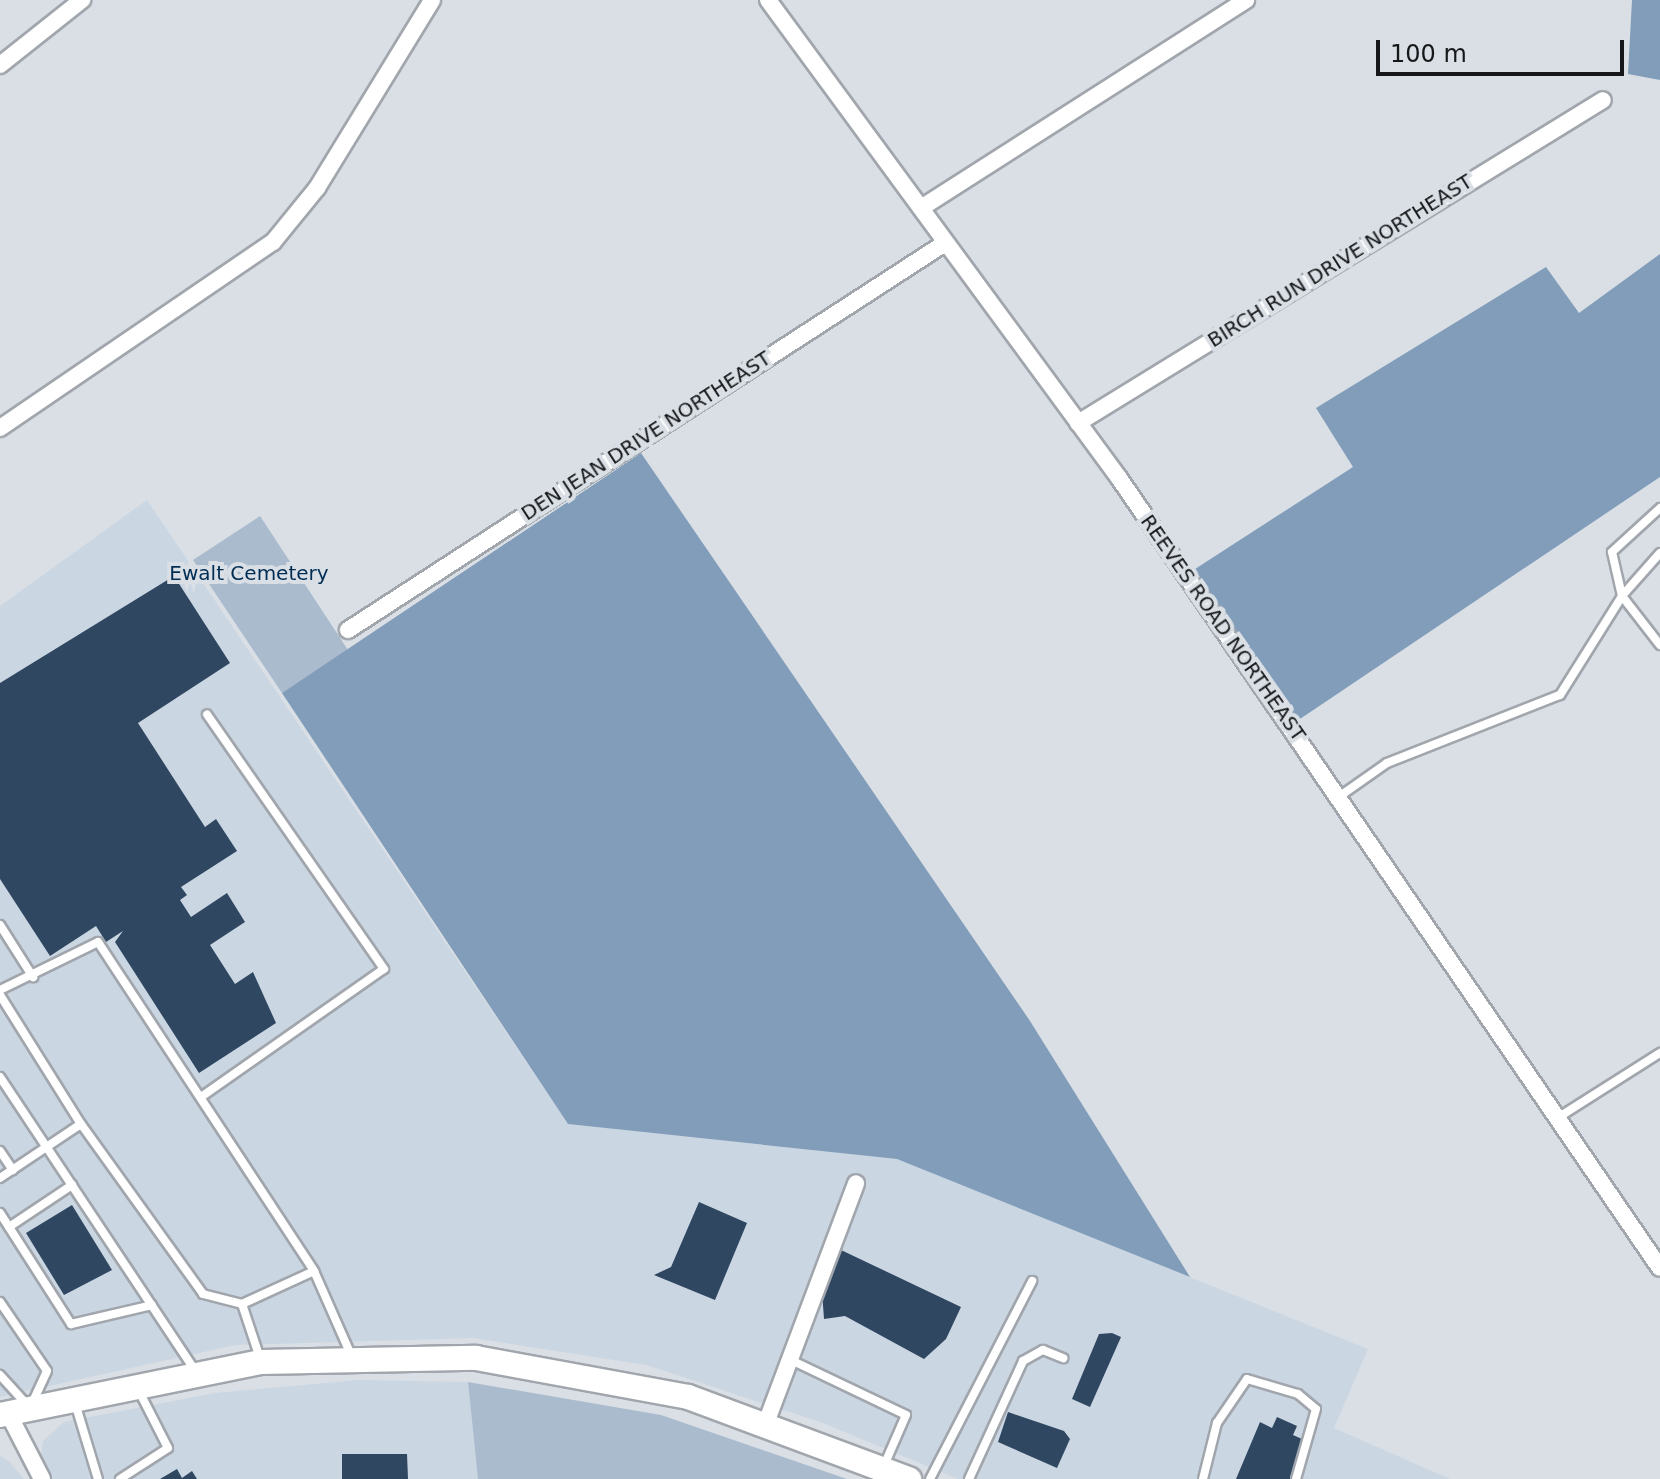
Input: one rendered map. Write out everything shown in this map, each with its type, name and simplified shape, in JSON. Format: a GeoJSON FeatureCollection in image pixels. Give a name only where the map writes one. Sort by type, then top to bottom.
{"type":"FeatureCollection","features":[{"type":"Feature","properties":{"kind":"main road"},"geometry":{"type":"LineString","coordinates":[[12,1412],[135,1384],[261,1362],[351,1356],[476,1358],[570,1370],[766,1423],[909,1479]]}},
{"type":"Feature","properties":{"kind":"street"},"geometry":{"type":"LineString","coordinates":[[0,65],[82,0]]}},
{"type":"Feature","properties":{"kind":"street"},"geometry":{"type":"LineString","coordinates":[[0,428],[273,242],[317,188],[432,0]]}},
{"type":"Feature","properties":{"kind":"street","name":"REEVES ROAD NORTHEAST"},"geometry":{"type":"LineString","coordinates":[[768,0],[1078,423],[1340,796],[1659,1266]]}},
{"type":"Feature","properties":{"kind":"street"},"geometry":{"type":"LineString","coordinates":[[921,208],[1246,0]]}},
{"type":"Feature","properties":{"kind":"street","name":"BIRCH RUN DRIVE NORTHEAST"},"geometry":{"type":"LineString","coordinates":[[1078,423],[1603,100]]}},
{"type":"Feature","properties":{"kind":"street","name":"DEN JEAN DRIVE NORTHEAST"},"geometry":{"type":"LineString","coordinates":[[348,630],[945,243]]}},
{"type":"Feature","properties":{"kind":"street"},"geometry":{"type":"LineString","coordinates":[[766,1423],[793,1361],[856,1183]]}},
{"type":"Feature","properties":{"kind":"street"},"geometry":{"type":"LineString","coordinates":[[12,1412],[42,1479]]}},
{"type":"Feature","properties":{"kind":"lane"},"geometry":{"type":"LineString","coordinates":[[1660,508],[1622,535],[1612,552],[1622,596],[1660,645]]}},
{"type":"Feature","properties":{"kind":"lane"},"geometry":{"type":"LineString","coordinates":[[1340,796],[1387,763],[1547,705],[1622,596],[1660,553]]}},
{"type":"Feature","properties":{"kind":"lane"},"geometry":{"type":"LineString","coordinates":[[201,1097],[384,969],[207,714]]}},
{"type":"Feature","properties":{"kind":"lane"},"geometry":{"type":"LineString","coordinates":[[0,925],[33,977]]}},
{"type":"Feature","properties":{"kind":"lane"},"geometry":{"type":"LineString","coordinates":[[314,1271],[242,1304],[215,1301],[192,1283],[81,1124],[0,992],[98,942],[314,1271],[351,1356]]}},
{"type":"Feature","properties":{"kind":"lane"},"geometry":{"type":"LineString","coordinates":[[1559,1117],[1660,1053]]}},
{"type":"Feature","properties":{"kind":"lane"},"geometry":{"type":"LineString","coordinates":[[0,1077],[195,1372]]}},
{"type":"Feature","properties":{"kind":"lane"},"geometry":{"type":"LineString","coordinates":[[0,1178],[81,1124]]}},
{"type":"Feature","properties":{"kind":"lane"},"geometry":{"type":"LineString","coordinates":[[0,1151],[13,1170]]}},
{"type":"Feature","properties":{"kind":"lane"},"geometry":{"type":"LineString","coordinates":[[9,1227],[72,1185]]}},
{"type":"Feature","properties":{"kind":"lane"},"geometry":{"type":"LineString","coordinates":[[0,1213],[71,1324],[152,1305]]}},
{"type":"Feature","properties":{"kind":"lane"},"geometry":{"type":"LineString","coordinates":[[930,1479],[1032,1281]]}},
{"type":"Feature","properties":{"kind":"lane"},"geometry":{"type":"LineString","coordinates":[[0,1302],[47,1371],[12,1412]]}},
{"type":"Feature","properties":{"kind":"lane"},"geometry":{"type":"LineString","coordinates":[[242,1304],[261,1362]]}},
{"type":"Feature","properties":{"kind":"lane"},"geometry":{"type":"LineString","coordinates":[[969,1479],[1023,1361],[1043,1350],[1063,1358]]}},
{"type":"Feature","properties":{"kind":"lane"},"geometry":{"type":"LineString","coordinates":[[793,1361],[906,1415],[883,1469]]}},
{"type":"Feature","properties":{"kind":"lane"},"geometry":{"type":"LineString","coordinates":[[0,1375],[12,1412]]}},
{"type":"Feature","properties":{"kind":"lane"},"geometry":{"type":"LineString","coordinates":[[1203,1479],[1217,1423],[1247,1379],[1298,1394],[1316,1409],[1296,1479]]}},
{"type":"Feature","properties":{"kind":"lane"},"geometry":{"type":"LineString","coordinates":[[120,1479],[168,1448],[135,1384]]}},
{"type":"Feature","properties":{"kind":"lane"},"geometry":{"type":"LineString","coordinates":[[73,1398],[98,1479]]}},
{"type":"Feature","properties":{"kind":"shaded area"},"geometry":{"type":"Polygon","coordinates":[[[1632,0],[1660,0],[1660,80],[1628,74],[1632,0]]]}},
{"type":"Feature","properties":{"kind":"shaded area"},"geometry":{"type":"Polygon","coordinates":[[[1660,254],[1660,477],[1297,721],[1192,571],[1353,467],[1316,408],[1546,267],[1579,313],[1660,254]]]}},
{"type":"Feature","properties":{"kind":"shaded area"},"geometry":{"type":"Polygon","coordinates":[[[641,453],[1030,1021],[1190,1277],[897,1159],[568,1124],[282,693],[641,453]]]}},
{"type":"Feature","properties":{"kind":"shaded area"},"geometry":{"type":"Polygon","coordinates":[[[147,500],[568,1124],[897,1159],[1368,1349],[1334,1428],[1450,1479],[958,1479],[823,1423],[646,1365],[473,1338],[235,1345],[0,1397],[0,606],[147,500]]]}},
{"type":"Feature","properties":{"kind":"shaded area"},"geometry":{"type":"Polygon","coordinates":[[[358,1380],[468,1382],[478,1479],[52,1479],[41,1458],[43,1441],[64,1422],[215,1393],[358,1380]]]}},
{"type":"Feature","properties":{"kind":"shaded area"},"geometry":{"type":"Polygon","coordinates":[[[0,1456],[9,1461],[24,1479],[0,1479],[0,1456]]]}},
{"type":"Feature","properties":{"kind":"green space","name":"Ewalt Cemetery"},"geometry":{"type":"Polygon","coordinates":[[[260,516],[348,650],[282,693],[193,560],[260,516]]]}},
{"type":"Feature","properties":{"kind":"green space"},"geometry":{"type":"Polygon","coordinates":[[[468,1382],[661,1415],[847,1479],[478,1479],[468,1382]]]}},
{"type":"Feature","properties":{"kind":"building"},"geometry":{"type":"Polygon","coordinates":[[[174,576],[230,663],[138,723],[205,827],[216,819],[237,851],[181,887],[187,895],[180,900],[191,917],[227,893],[245,922],[210,945],[235,984],[253,972],[276,1023],[199,1073],[115,942],[123,931],[106,942],[96,926],[50,956],[0,879],[0,683],[174,576]]]}},
{"type":"Feature","properties":{"kind":"building"},"geometry":{"type":"Polygon","coordinates":[[[699,1202],[747,1223],[715,1300],[654,1275],[671,1267],[699,1202]]]}},
{"type":"Feature","properties":{"kind":"building"},"geometry":{"type":"Polygon","coordinates":[[[72,1205],[112,1270],[64,1295],[26,1233],[72,1205]]]}},
{"type":"Feature","properties":{"kind":"building"},"geometry":{"type":"Polygon","coordinates":[[[841,1250],[961,1307],[946,1339],[924,1359],[845,1316],[824,1319],[822,1291],[841,1250]]]}},
{"type":"Feature","properties":{"kind":"building"},"geometry":{"type":"Polygon","coordinates":[[[1112,1333],[1121,1337],[1090,1407],[1072,1399],[1099,1334],[1112,1333]]]}},
{"type":"Feature","properties":{"kind":"building"},"geometry":{"type":"Polygon","coordinates":[[[1008,1412],[1064,1431],[1070,1439],[1057,1468],[998,1442],[1008,1412]]]}},
{"type":"Feature","properties":{"kind":"building"},"geometry":{"type":"Polygon","coordinates":[[[1277,1417],[1297,1426],[1293,1435],[1302,1439],[1290,1479],[1236,1479],[1260,1422],[1272,1428],[1277,1417]]]}},
{"type":"Feature","properties":{"kind":"building"},"geometry":{"type":"Polygon","coordinates":[[[342,1454],[407,1454],[408,1479],[342,1479],[342,1454]]]}},
{"type":"Feature","properties":{"kind":"building"},"geometry":{"type":"Polygon","coordinates":[[[177,1469],[182,1478],[192,1471],[197,1479],[160,1479],[177,1469]]]}}]}
